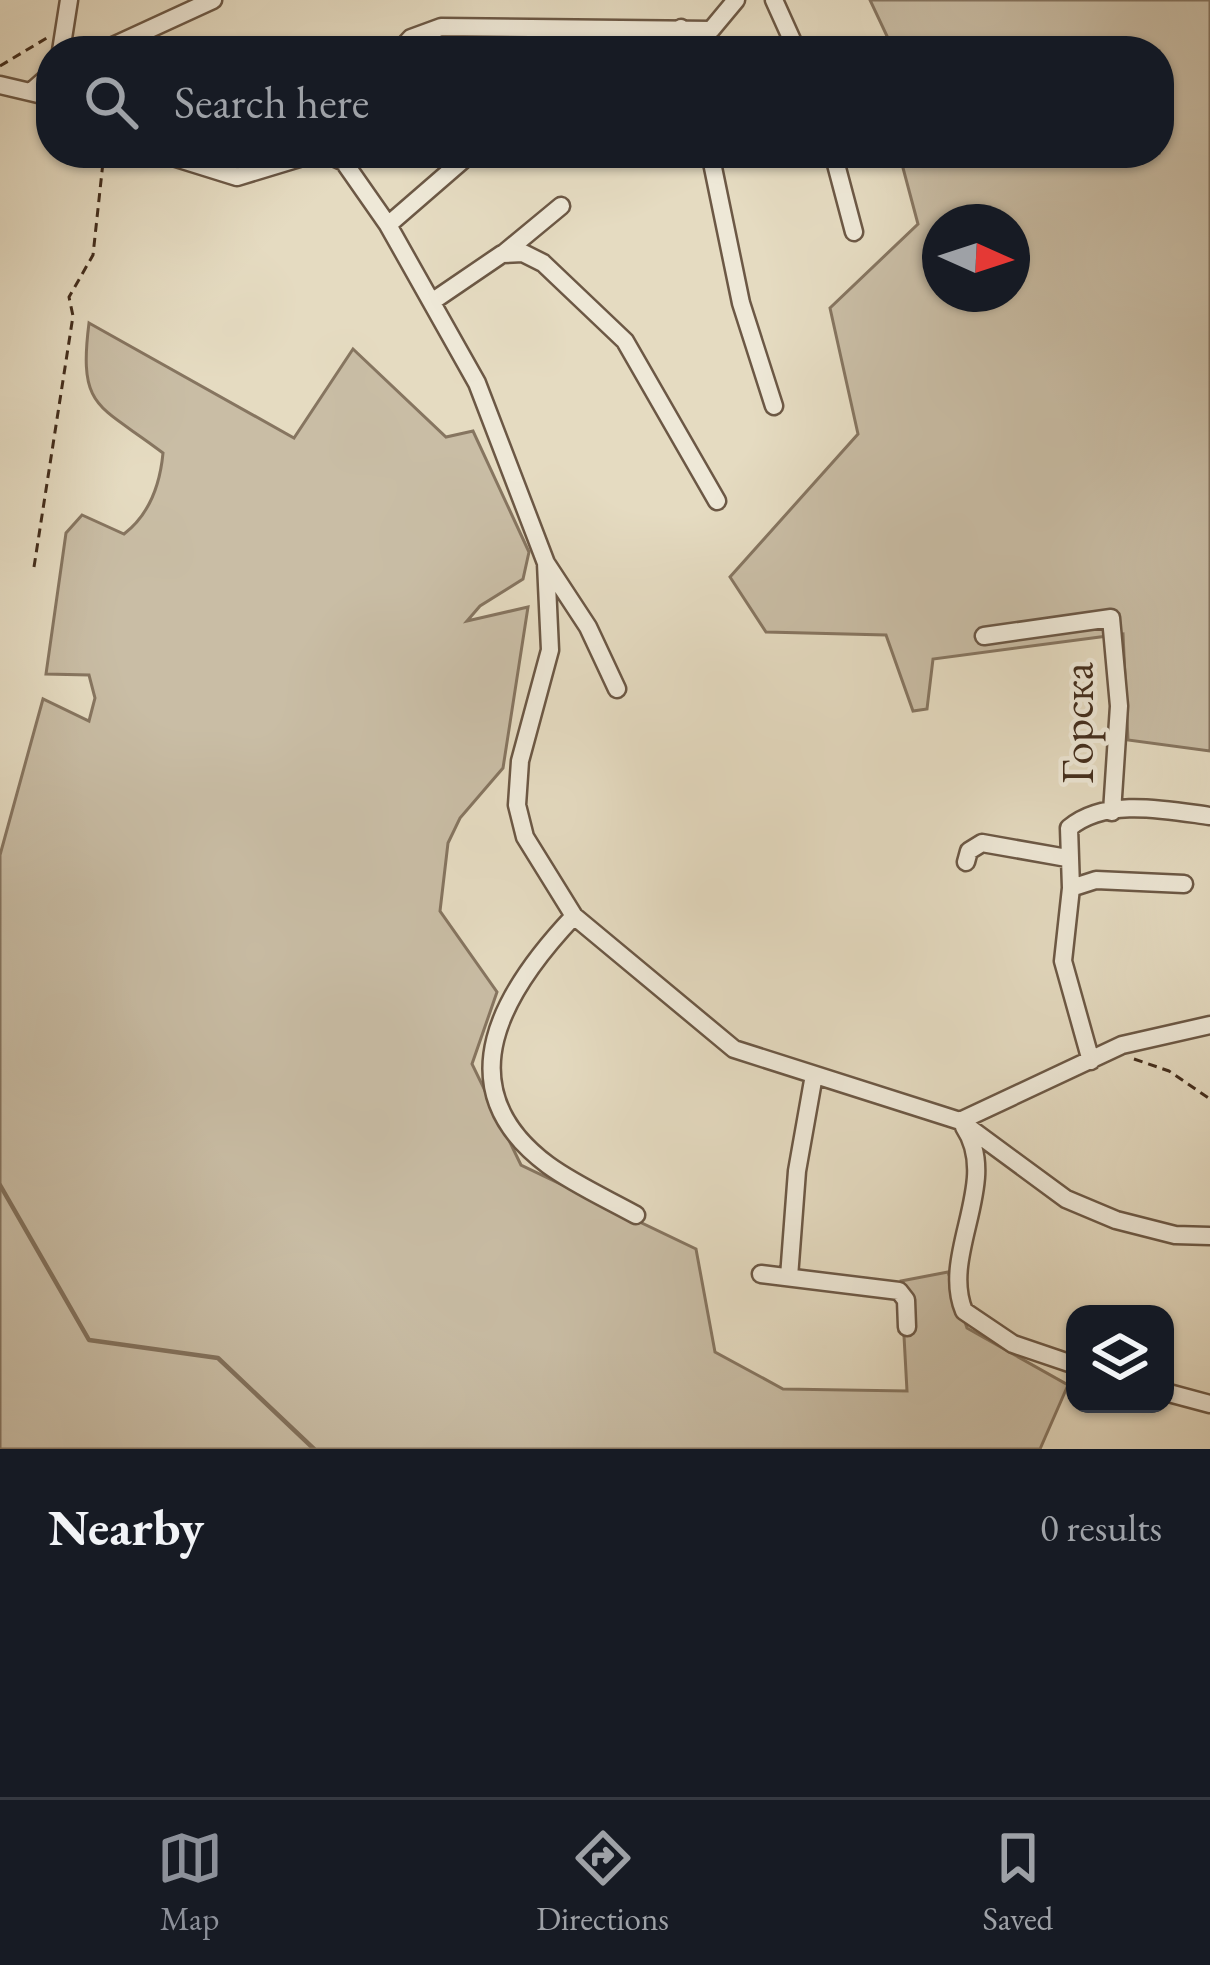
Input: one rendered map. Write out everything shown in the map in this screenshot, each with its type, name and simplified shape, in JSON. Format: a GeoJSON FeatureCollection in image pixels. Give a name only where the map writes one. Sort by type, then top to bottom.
{"type":"FeatureCollection","features":[{"type":"Feature","properties":{"kind":"street"},"geometry":{"type":"LineString","coordinates":[[134,36],[213,0]]}},
{"type":"Feature","properties":{"kind":"street"},"geometry":{"type":"LineString","coordinates":[[416,36],[441,27],[716,28],[736,0]]}},
{"type":"Feature","properties":{"kind":"street"},"geometry":{"type":"LineString","coordinates":[[774,0],[790,36]]}},
{"type":"Feature","properties":{"kind":"street"},"geometry":{"type":"LineString","coordinates":[[64,36],[69,5]]}},
{"type":"Feature","properties":{"kind":"street"},"geometry":{"type":"LineString","coordinates":[[681,28],[683,36]]}},
{"type":"Feature","properties":{"kind":"street"},"geometry":{"type":"LineString","coordinates":[[0,85],[36,92]]}},
{"type":"Feature","properties":{"kind":"street"},"geometry":{"type":"LineString","coordinates":[[209,168],[238,177],[269,168]]}},
{"type":"Feature","properties":{"kind":"street"},"geometry":{"type":"LineString","coordinates":[[348,168],[434,302],[502,438],[545,563],[588,627],[616,689]]}},
{"type":"Feature","properties":{"kind":"street"},"geometry":{"type":"LineString","coordinates":[[388,225],[454,168]]}},
{"type":"Feature","properties":{"kind":"street"},"geometry":{"type":"LineString","coordinates":[[713,168],[741,303],[774,406]]}},
{"type":"Feature","properties":{"kind":"street"},"geometry":{"type":"LineString","coordinates":[[837,168],[854,232]]}},
{"type":"Feature","properties":{"kind":"street"},"geometry":{"type":"LineString","coordinates":[[434,302],[561,206]]}},
{"type":"Feature","properties":{"kind":"street"},"geometry":{"type":"LineString","coordinates":[[502,254],[523,254],[543,262],[625,341],[717,501]]}},
{"type":"Feature","properties":{"kind":"street"},"geometry":{"type":"LineString","coordinates":[[545,563],[550,650],[520,761],[517,805],[525,837],[574,916],[721,1043],[961,1121],[1066,1199],[1143,1229],[1210,1236]]}},
{"type":"Feature","properties":{"kind":"street","name":"Горска"},"geometry":{"type":"LineString","coordinates":[[984,636],[1111,618],[1119,706],[1112,812]]}},
{"type":"Feature","properties":{"kind":"street"},"geometry":{"type":"LineString","coordinates":[[1091,1061],[1063,961],[1071,888],[1069,828],[1081,819],[1141,807],[1210,816]]}},
{"type":"Feature","properties":{"kind":"street"},"geometry":{"type":"LineString","coordinates":[[966,862],[969,851],[982,843],[1067,858]]}},
{"type":"Feature","properties":{"kind":"street"},"geometry":{"type":"LineString","coordinates":[[1071,888],[1096,880],[1184,884]]}},
{"type":"Feature","properties":{"kind":"street"},"geometry":{"type":"LineString","coordinates":[[574,916],[524,975],[500,1021],[489,1063],[496,1100],[506,1120],[551,1167],[636,1215]]}},
{"type":"Feature","properties":{"kind":"street"},"geometry":{"type":"LineString","coordinates":[[961,1121],[1109,1052],[1210,1025]]}},
{"type":"Feature","properties":{"kind":"street"},"geometry":{"type":"LineString","coordinates":[[789,1277],[795,1186],[814,1075]]}},
{"type":"Feature","properties":{"kind":"street"},"geometry":{"type":"LineString","coordinates":[[961,1121],[977,1157],[959,1289],[964,1311],[1013,1344],[1066,1362]]}},
{"type":"Feature","properties":{"kind":"street"},"geometry":{"type":"LineString","coordinates":[[761,1274],[899,1291],[906,1300],[907,1327]]}},
{"type":"Feature","properties":{"kind":"street"},"geometry":{"type":"LineString","coordinates":[[1174,1394],[1210,1404]]}},
{"type":"Feature","properties":{"kind":"path"},"geometry":{"type":"LineString","coordinates":[[48,36],[59,29],[69,5]]}},
{"type":"Feature","properties":{"kind":"path"},"geometry":{"type":"LineString","coordinates":[[0,66],[36,43]]}},
{"type":"Feature","properties":{"kind":"path"},"geometry":{"type":"LineString","coordinates":[[34,567],[73,316],[69,297],[93,255],[106,168]]}},
{"type":"Feature","properties":{"kind":"path"},"geometry":{"type":"LineString","coordinates":[[1109,1052],[1169,1071],[1210,1099]]}},
{"type":"Feature","properties":{"kind":"shaded area"},"geometry":{"type":"Polygon","coordinates":[[[870,0],[1210,0],[1210,751],[1128,740],[1123,634],[933,659],[927,709],[913,711],[886,635],[766,632],[730,577],[858,434],[830,308],[918,224],[903,168],[1174,168],[1174,36],[887,36],[870,0]]]}},
{"type":"Feature","properties":{"kind":"shaded area"},"geometry":{"type":"Polygon","coordinates":[[[89,323],[294,438],[353,349],[446,437],[473,431],[529,552],[523,579],[480,606],[467,621],[528,607],[503,768],[460,818],[448,843],[440,911],[497,992],[472,1064],[521,1165],[696,1249],[715,1352],[783,1389],[907,1391],[901,1281],[948,1272],[967,1328],[1066,1384],[1040,1449],[0,1449],[0,855],[43,699],[89,721],[95,698],[89,675],[46,674],[66,533],[82,515],[124,534],[152,498],[163,453],[98,402],[87,373],[89,323]]]}},
{"type":"Feature","properties":{"kind":"waterway"},"geometry":{"type":"LineString","coordinates":[[0,1185],[89,1340],[218,1358],[314,1449]]}}]}
